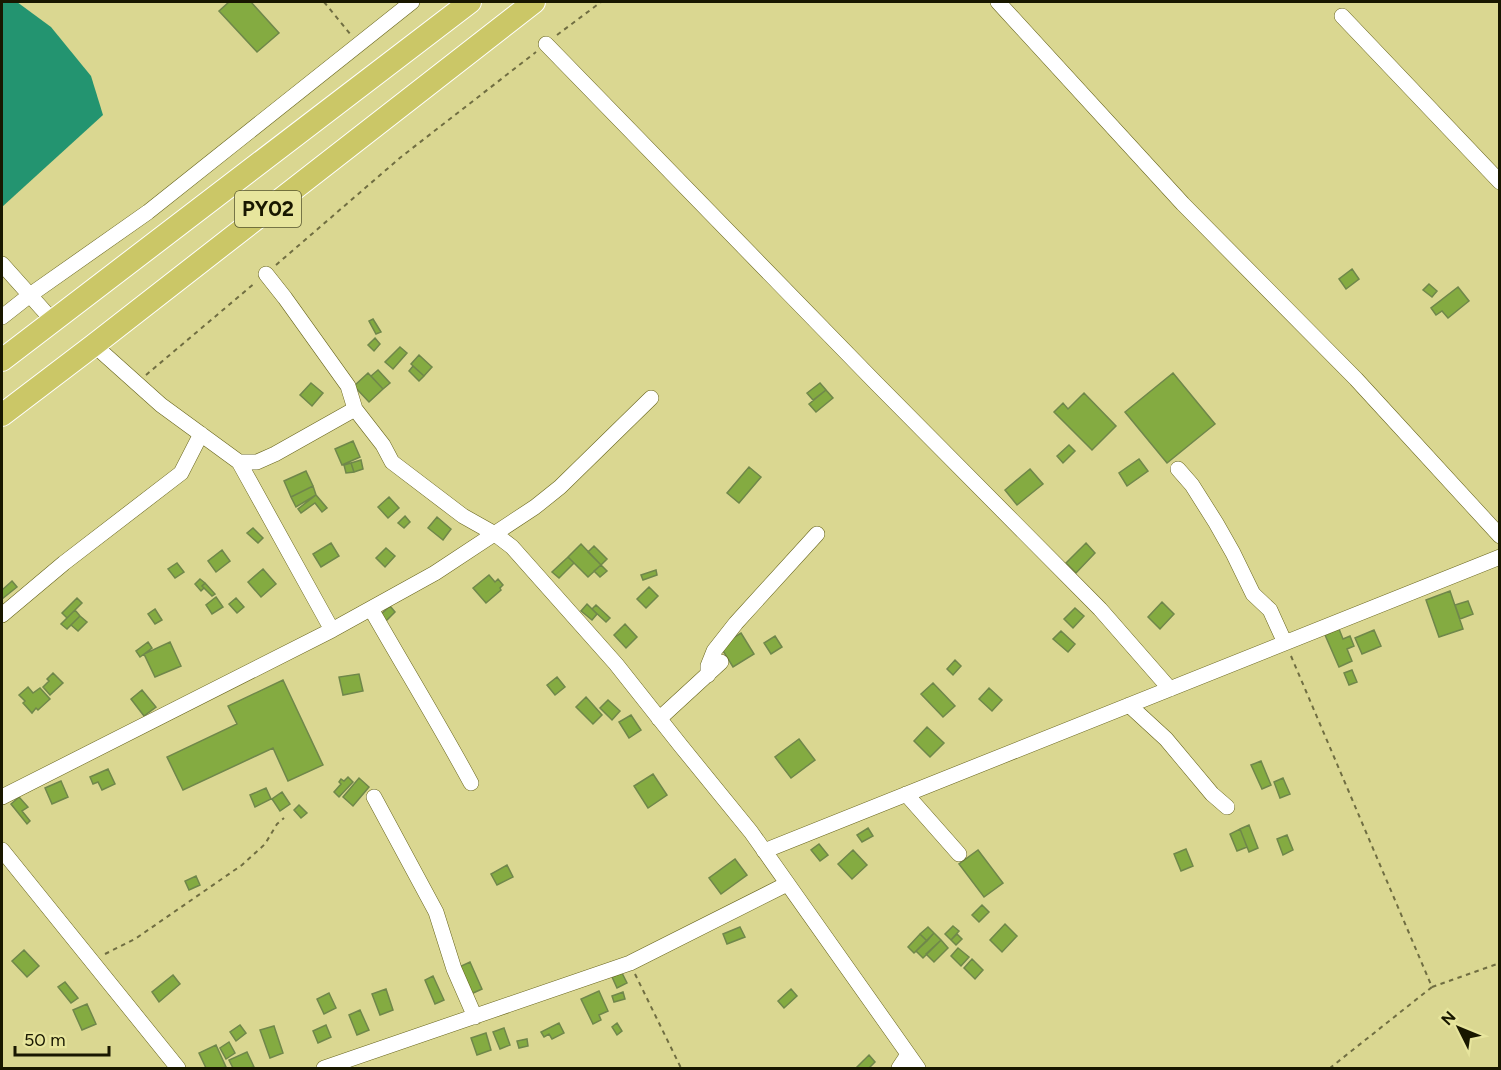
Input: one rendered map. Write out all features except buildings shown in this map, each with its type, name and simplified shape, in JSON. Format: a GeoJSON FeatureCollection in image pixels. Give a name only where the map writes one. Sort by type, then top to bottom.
{"type":"FeatureCollection","features":[{"type":"Feature","properties":{"kind":"highway","name":"PY02"},"geometry":{"type":"LineString","coordinates":[[2,360],[470,2]]}},
{"type":"Feature","properties":{"kind":"highway","name":"PY02"},"geometry":{"type":"LineString","coordinates":[[2,415],[534,2]]}},
{"type":"Feature","properties":{"kind":"street"},"geometry":{"type":"LineString","coordinates":[[2,317],[148,213],[412,2]]}},
{"type":"Feature","properties":{"kind":"street"},"geometry":{"type":"LineString","coordinates":[[998,2],[1183,204],[1356,379],[1500,536]]}},
{"type":"Feature","properties":{"kind":"street"},"geometry":{"type":"LineString","coordinates":[[1342,16],[1500,182]]}},
{"type":"Feature","properties":{"kind":"street"},"geometry":{"type":"LineString","coordinates":[[546,44],[1100,609],[1170,689]]}},
{"type":"Feature","properties":{"kind":"street"},"geometry":{"type":"LineString","coordinates":[[2,264],[53,321]]}},
{"type":"Feature","properties":{"kind":"street"},"geometry":{"type":"LineString","coordinates":[[266,274],[348,386],[355,409],[383,445],[392,462],[463,516],[495,534],[512,547],[616,664],[764,850],[903,1062],[918,1068]]}},
{"type":"Feature","properties":{"kind":"street"},"geometry":{"type":"LineString","coordinates":[[94,345],[161,405],[239,462],[332,630]]}},
{"type":"Feature","properties":{"kind":"street"},"geometry":{"type":"LineString","coordinates":[[2,797],[332,630],[435,573],[535,507],[560,487],[651,398]]}},
{"type":"Feature","properties":{"kind":"street"},"geometry":{"type":"LineString","coordinates":[[239,462],[257,462],[275,454],[355,409]]}},
{"type":"Feature","properties":{"kind":"street"},"geometry":{"type":"LineString","coordinates":[[2,615],[64,563],[181,473],[201,434]]}},
{"type":"Feature","properties":{"kind":"street"},"geometry":{"type":"LineString","coordinates":[[1178,469],[1192,485],[1216,523],[1253,594],[1270,610],[1285,643]]}},
{"type":"Feature","properties":{"kind":"street"},"geometry":{"type":"LineString","coordinates":[[708,675],[708,666],[714,651],[736,623],[817,534]]}},
{"type":"Feature","properties":{"kind":"street"},"geometry":{"type":"LineString","coordinates":[[764,850],[1500,557]]}},
{"type":"Feature","properties":{"kind":"street"},"geometry":{"type":"LineString","coordinates":[[371,609],[432,711],[471,783]]}},
{"type":"Feature","properties":{"kind":"street"},"geometry":{"type":"LineString","coordinates":[[659,719],[721,662]]}},
{"type":"Feature","properties":{"kind":"street"},"geometry":{"type":"LineString","coordinates":[[1129,705],[1167,739],[1212,794],[1227,807]]}},
{"type":"Feature","properties":{"kind":"street"},"geometry":{"type":"LineString","coordinates":[[906,794],[959,854]]}},
{"type":"Feature","properties":{"kind":"street"},"geometry":{"type":"LineString","coordinates":[[374,797],[436,912],[454,969],[475,1017]]}},
{"type":"Feature","properties":{"kind":"street"},"geometry":{"type":"LineString","coordinates":[[2,850],[178,1068]]}},
{"type":"Feature","properties":{"kind":"street"},"geometry":{"type":"LineString","coordinates":[[324,1068],[630,963],[787,884]]}},
{"type":"Feature","properties":{"kind":"path"},"geometry":{"type":"LineString","coordinates":[[324,2],[358,45]]}},
{"type":"Feature","properties":{"kind":"path"},"geometry":{"type":"LineString","coordinates":[[136,383],[401,157],[601,2]]}},
{"type":"Feature","properties":{"kind":"path"},"geometry":{"type":"LineString","coordinates":[[1285,643],[1432,987]]}},
{"type":"Feature","properties":{"kind":"path"},"geometry":{"type":"LineString","coordinates":[[92,961],[135,939],[242,865],[265,844],[277,824],[284,818]]}},
{"type":"Feature","properties":{"kind":"path"},"geometry":{"type":"LineString","coordinates":[[630,963],[681,1068]]}},
{"type":"Feature","properties":{"kind":"path"},"geometry":{"type":"LineString","coordinates":[[1330,1068],[1432,987],[1500,963]]}},
{"type":"Feature","properties":{"kind":"shaded area"},"geometry":{"type":"Polygon","coordinates":[[[2,2],[17,2],[51,27],[91,76],[103,115],[2,207],[2,2]]]}}]}
